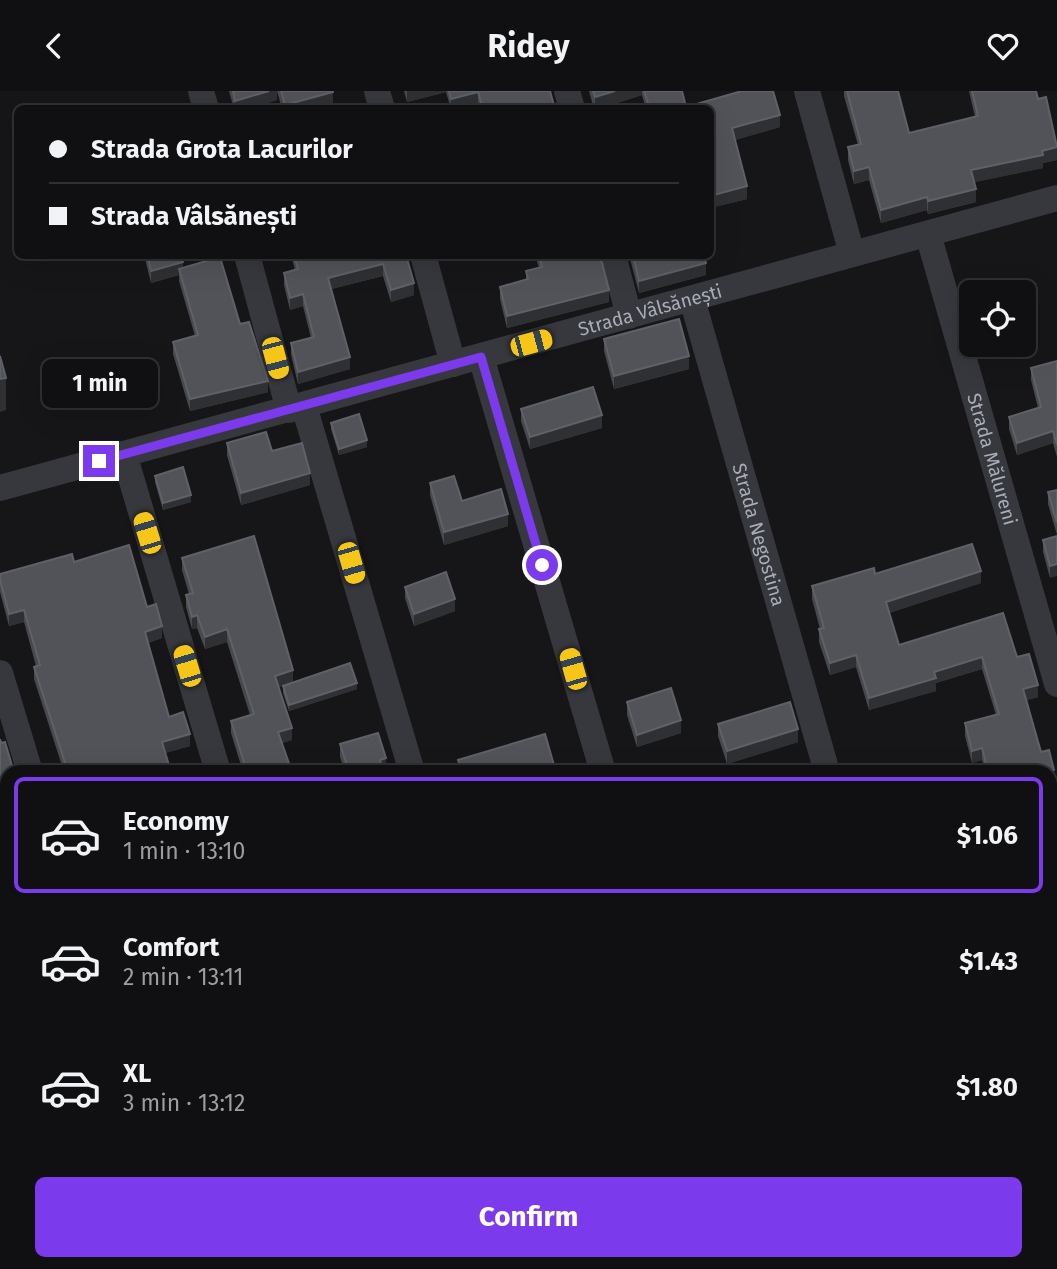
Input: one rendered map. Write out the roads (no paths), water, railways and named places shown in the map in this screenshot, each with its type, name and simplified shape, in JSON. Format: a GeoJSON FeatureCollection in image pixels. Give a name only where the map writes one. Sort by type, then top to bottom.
{"type":"FeatureCollection","features":[{"type":"Feature","properties":{"kind":"street"},"geometry":{"type":"LineString","coordinates":[[807,91],[852,254]]}},
{"type":"Feature","properties":{"kind":"street","name":"Strada Vâlsănești"},"geometry":{"type":"LineString","coordinates":[[0,488],[1057,198]]}},
{"type":"Feature","properties":{"kind":"street","name":"Strada Mălureni"},"geometry":{"type":"LineString","coordinates":[[928,234],[1057,684]]}},
{"type":"Feature","properties":{"kind":"street"},"geometry":{"type":"LineString","coordinates":[[248,259],[410,765]]}},
{"type":"Feature","properties":{"kind":"street"},"geometry":{"type":"LineString","coordinates":[[423,259],[453,364]]}},
{"type":"Feature","properties":{"kind":"street"},"geometry":{"type":"LineString","coordinates":[[614,259],[629,316]]}},
{"type":"Feature","properties":{"kind":"street","name":"Strada Negostina"},"geometry":{"type":"LineString","coordinates":[[692,299],[825,765]]}},
{"type":"Feature","properties":{"kind":"street"},"geometry":{"type":"LineString","coordinates":[[481,357],[601,765]]}},
{"type":"Feature","properties":{"kind":"street"},"geometry":{"type":"LineString","coordinates":[[124,454],[216,765]]}},
{"type":"Feature","properties":{"kind":"street"},"geometry":{"type":"LineString","coordinates":[[0,673],[28,765]]}}]}
